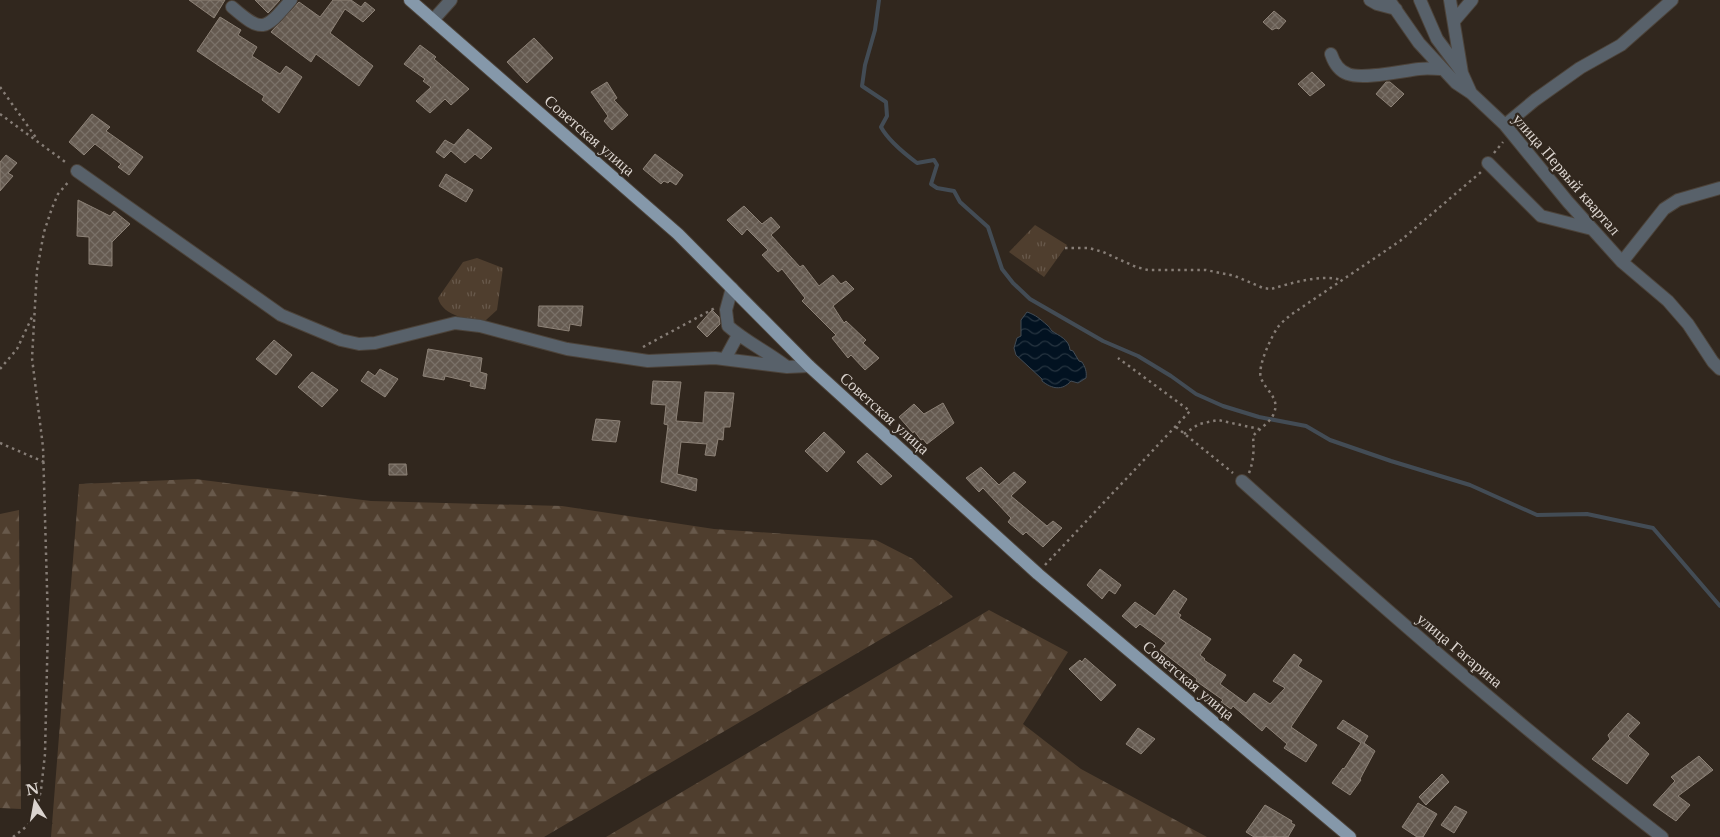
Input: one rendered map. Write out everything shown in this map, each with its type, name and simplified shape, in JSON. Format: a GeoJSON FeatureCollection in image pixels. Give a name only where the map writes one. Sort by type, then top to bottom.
{"type":"FeatureCollection","features":[{"type":"Feature","properties":{"kind":"main road","name":"Советская улица"},"geometry":{"type":"LineString","coordinates":[[410,0],[678,234],[731,294],[1038,574],[1350,837]]}},
{"type":"Feature","properties":{"kind":"street"},"geometry":{"type":"LineString","coordinates":[[232,7],[252,24],[263,25],[274,20],[291,0]]}},
{"type":"Feature","properties":{"kind":"street"},"geometry":{"type":"LineString","coordinates":[[433,20],[451,0]]}},
{"type":"Feature","properties":{"kind":"street"},"geometry":{"type":"LineString","coordinates":[[1370,0],[1377,4],[1392,5]]}},
{"type":"Feature","properties":{"kind":"street"},"geometry":{"type":"LineString","coordinates":[[1420,0],[1437,39],[1462,73],[1471,93]]}},
{"type":"Feature","properties":{"kind":"street"},"geometry":{"type":"LineString","coordinates":[[1450,0],[1462,73]]}},
{"type":"Feature","properties":{"kind":"street"},"geometry":{"type":"LineString","coordinates":[[1454,20],[1456,0]]}},
{"type":"Feature","properties":{"kind":"street"},"geometry":{"type":"LineString","coordinates":[[1454,20],[1472,0]]}},
{"type":"Feature","properties":{"kind":"street"},"geometry":{"type":"LineString","coordinates":[[1509,130],[1535,100],[1580,68],[1620,45],[1672,0]]}},
{"type":"Feature","properties":{"kind":"street","name":"улица Первый квартал"},"geometry":{"type":"LineString","coordinates":[[1392,5],[1418,43],[1456,83],[1471,93],[1509,130],[1622,262],[1668,301],[1688,324],[1713,362],[1720,369]]}},
{"type":"Feature","properties":{"kind":"street"},"geometry":{"type":"LineString","coordinates":[[1332,54],[1334,62],[1342,72],[1351,75],[1365,76],[1422,68],[1443,69]]}},
{"type":"Feature","properties":{"kind":"street"},"geometry":{"type":"LineString","coordinates":[[1488,163],[1541,216],[1592,229]]}},
{"type":"Feature","properties":{"kind":"street"},"geometry":{"type":"LineString","coordinates":[[77,172],[281,315],[341,340],[359,344],[375,343],[455,323],[480,326],[567,349],[648,362],[715,358],[787,368],[809,366]]}},
{"type":"Feature","properties":{"kind":"street"},"geometry":{"type":"LineString","coordinates":[[1622,262],[1664,209],[1678,200],[1720,188]]}},
{"type":"Feature","properties":{"kind":"street"},"geometry":{"type":"LineString","coordinates":[[731,294],[726,310],[728,326],[738,335],[773,355],[787,368]]}},
{"type":"Feature","properties":{"kind":"street"},"geometry":{"type":"LineString","coordinates":[[725,359],[738,335]]}},
{"type":"Feature","properties":{"kind":"street","name":"улица Гагарина"},"geometry":{"type":"LineString","coordinates":[[1242,481],[1368,595],[1607,794],[1662,837]]}},
{"type":"Feature","properties":{"kind":"path"},"geometry":{"type":"LineString","coordinates":[[0,87],[40,142]]}},
{"type":"Feature","properties":{"kind":"path"},"geometry":{"type":"LineString","coordinates":[[0,114],[40,142],[77,172],[58,194],[44,232],[37,270],[33,374],[41,424],[44,462],[48,623],[45,754],[36,816],[13,837]]}},
{"type":"Feature","properties":{"kind":"path"},"geometry":{"type":"LineString","coordinates":[[1176,427],[1242,481],[1248,475],[1252,465],[1253,436],[1274,415],[1275,400],[1261,379],[1260,371],[1273,336],[1284,320],[1400,241],[1482,171],[1509,130]]}},
{"type":"Feature","properties":{"kind":"path"},"geometry":{"type":"LineString","coordinates":[[1065,248],[1089,248],[1148,270],[1206,270],[1219,272],[1249,281],[1263,288],[1322,279],[1334,278],[1342,280]]}},
{"type":"Feature","properties":{"kind":"path"},"geometry":{"type":"LineString","coordinates":[[624,358],[731,294]]}},
{"type":"Feature","properties":{"kind":"path"},"geometry":{"type":"LineString","coordinates":[[0,368],[17,349],[34,314]]}},
{"type":"Feature","properties":{"kind":"path"},"geometry":{"type":"LineString","coordinates":[[1038,574],[1190,411],[1118,358]]}},
{"type":"Feature","properties":{"kind":"path"},"geometry":{"type":"LineString","coordinates":[[1184,434],[1199,424],[1218,420],[1259,429]]}},
{"type":"Feature","properties":{"kind":"path"},"geometry":{"type":"LineString","coordinates":[[0,443],[44,462]]}},
{"type":"Feature","properties":{"kind":"green space"},"geometry":{"type":"Polygon","coordinates":[[[1035,225],[1067,245],[1044,277],[1009,252],[1035,225]]]}},
{"type":"Feature","properties":{"kind":"green space"},"geometry":{"type":"Polygon","coordinates":[[[477,258],[503,268],[497,310],[486,320],[465,318],[451,313],[445,309],[438,298],[463,262],[477,258]]]}},
{"type":"Feature","properties":{"kind":"green space"},"geometry":{"type":"Polygon","coordinates":[[[195,479],[371,501],[562,506],[714,529],[876,540],[913,559],[953,597],[544,837],[51,837],[79,484],[195,479]]]}},
{"type":"Feature","properties":{"kind":"green space"},"geometry":{"type":"Polygon","coordinates":[[[19,510],[21,809],[0,808],[0,514],[19,510]]]}},
{"type":"Feature","properties":{"kind":"green space"},"geometry":{"type":"Polygon","coordinates":[[[989,610],[1068,652],[1023,724],[1081,769],[1207,837],[606,837],[989,610]]]}},
{"type":"Feature","properties":{"kind":"water"},"geometry":{"type":"Polygon","coordinates":[[[1027,312],[1038,317],[1052,331],[1066,340],[1070,350],[1082,362],[1086,371],[1086,378],[1078,383],[1071,381],[1061,388],[1049,386],[1016,355],[1014,348],[1017,338],[1021,336],[1021,320],[1027,312]]]}},
{"type":"Feature","properties":{"kind":"building"},"geometry":{"type":"Polygon","coordinates":[[[189,0],[225,0],[214,18],[189,0]]]}},
{"type":"Feature","properties":{"kind":"building"},"geometry":{"type":"Polygon","coordinates":[[[255,0],[280,0],[268,13],[255,0]]]}},
{"type":"Feature","properties":{"kind":"building"},"geometry":{"type":"Polygon","coordinates":[[[333,0],[351,0],[361,7],[365,2],[375,10],[363,22],[345,9],[330,33],[373,66],[359,86],[316,54],[311,62],[271,32],[299,2],[320,17],[333,0]]]}},
{"type":"Feature","properties":{"kind":"building"},"geometry":{"type":"Polygon","coordinates":[[[1274,11],[1286,21],[1279,29],[1272,30],[1263,22],[1274,11]]]}},
{"type":"Feature","properties":{"kind":"building"},"geometry":{"type":"Polygon","coordinates":[[[220,17],[241,30],[238,35],[257,47],[252,56],[280,74],[286,66],[302,77],[279,113],[262,100],[264,96],[197,51],[220,17]]]}},
{"type":"Feature","properties":{"kind":"building"},"geometry":{"type":"Polygon","coordinates":[[[534,38],[553,58],[527,83],[507,62],[534,38]]]}},
{"type":"Feature","properties":{"kind":"building"},"geometry":{"type":"Polygon","coordinates":[[[420,45],[436,57],[434,59],[469,89],[451,105],[445,99],[430,113],[416,101],[431,87],[423,81],[425,79],[404,64],[420,45]]]}},
{"type":"Feature","properties":{"kind":"building"},"geometry":{"type":"Polygon","coordinates":[[[1312,72],[1325,85],[1310,96],[1298,84],[1312,72]]]}},
{"type":"Feature","properties":{"kind":"building"},"geometry":{"type":"Polygon","coordinates":[[[607,82],[617,98],[614,100],[628,115],[612,130],[604,121],[608,116],[591,92],[607,82]]]}},
{"type":"Feature","properties":{"kind":"building"},"geometry":{"type":"Polygon","coordinates":[[[1386,82],[1390,82],[1404,94],[1391,107],[1376,94],[1386,82]]]}},
{"type":"Feature","properties":{"kind":"building"},"geometry":{"type":"Polygon","coordinates":[[[92,114],[110,127],[106,131],[143,157],[129,175],[118,167],[121,164],[95,144],[84,155],[69,142],[92,114]]]}},
{"type":"Feature","properties":{"kind":"building"},"geometry":{"type":"Polygon","coordinates":[[[468,129],[492,148],[481,159],[475,154],[465,163],[451,151],[444,158],[436,152],[445,140],[454,145],[468,129]]]}},
{"type":"Feature","properties":{"kind":"building"},"geometry":{"type":"Polygon","coordinates":[[[655,154],[683,175],[676,185],[670,181],[668,183],[664,181],[661,184],[643,169],[655,154]]]}},
{"type":"Feature","properties":{"kind":"building"},"geometry":{"type":"Polygon","coordinates":[[[6,155],[17,163],[8,173],[13,176],[0,191],[0,162],[6,155]]]}},
{"type":"Feature","properties":{"kind":"building"},"geometry":{"type":"Polygon","coordinates":[[[446,174],[473,190],[466,202],[439,186],[446,174]]]}},
{"type":"Feature","properties":{"kind":"building"},"geometry":{"type":"Polygon","coordinates":[[[78,200],[110,216],[114,211],[130,224],[112,242],[112,266],[89,264],[89,237],[77,236],[78,200]]]}},
{"type":"Feature","properties":{"kind":"building"},"geometry":{"type":"Polygon","coordinates":[[[744,206],[762,224],[771,217],[780,227],[771,235],[800,267],[803,265],[819,286],[833,275],[841,284],[846,281],[854,289],[833,306],[844,323],[846,321],[866,340],[863,343],[879,358],[865,370],[851,355],[848,358],[832,338],[836,335],[802,301],[805,298],[782,269],[778,272],[762,255],[768,250],[747,229],[742,235],[727,220],[744,206]]]}},
{"type":"Feature","properties":{"kind":"building"},"geometry":{"type":"Polygon","coordinates":[[[539,306],[583,306],[581,326],[570,324],[569,331],[538,326],[539,306]]]}},
{"type":"Feature","properties":{"kind":"building"},"geometry":{"type":"Polygon","coordinates":[[[712,310],[719,317],[720,324],[707,337],[697,327],[712,310]]]}},
{"type":"Feature","properties":{"kind":"building"},"geometry":{"type":"Polygon","coordinates":[[[274,340],[292,355],[276,375],[256,359],[274,340]]]}},
{"type":"Feature","properties":{"kind":"building"},"geometry":{"type":"Polygon","coordinates":[[[428,349],[482,358],[480,372],[487,374],[485,389],[470,386],[471,382],[445,376],[444,380],[423,376],[428,349]]]}},
{"type":"Feature","properties":{"kind":"building"},"geometry":{"type":"Polygon","coordinates":[[[380,369],[398,379],[385,397],[361,381],[368,371],[375,376],[380,369]]]}},
{"type":"Feature","properties":{"kind":"building"},"geometry":{"type":"Polygon","coordinates":[[[312,372],[338,390],[322,407],[298,387],[312,372]]]}},
{"type":"Feature","properties":{"kind":"building"},"geometry":{"type":"Polygon","coordinates":[[[653,381],[681,382],[676,421],[703,423],[705,392],[734,393],[730,427],[724,427],[723,440],[718,439],[715,456],[705,455],[707,444],[681,442],[677,474],[697,479],[696,491],[661,482],[668,425],[664,424],[666,405],[651,404],[653,381]]]}},
{"type":"Feature","properties":{"kind":"building"},"geometry":{"type":"Polygon","coordinates":[[[943,403],[954,423],[927,444],[914,431],[913,433],[899,417],[914,404],[924,414],[943,403]]]}},
{"type":"Feature","properties":{"kind":"building"},"geometry":{"type":"Polygon","coordinates":[[[596,419],[620,421],[616,442],[592,440],[596,419]]]}},
{"type":"Feature","properties":{"kind":"building"},"geometry":{"type":"Polygon","coordinates":[[[824,432],[845,452],[827,472],[805,451],[824,432]]]}},
{"type":"Feature","properties":{"kind":"building"},"geometry":{"type":"Polygon","coordinates":[[[867,453],[892,476],[881,485],[857,462],[867,453]]]}},
{"type":"Feature","properties":{"kind":"building"},"geometry":{"type":"Polygon","coordinates":[[[389,464],[406,464],[407,475],[389,475],[389,464]]]}},
{"type":"Feature","properties":{"kind":"building"},"geometry":{"type":"Polygon","coordinates":[[[981,467],[999,485],[1014,472],[1026,482],[1011,496],[1047,526],[1053,521],[1062,528],[1043,547],[1026,532],[1023,535],[1008,522],[1011,518],[983,488],[979,492],[966,478],[981,467]]]}},
{"type":"Feature","properties":{"kind":"building"},"geometry":{"type":"Polygon","coordinates":[[[1100,569],[1121,585],[1115,594],[1109,590],[1102,599],[1087,585],[1100,569]]]}},
{"type":"Feature","properties":{"kind":"building"},"geometry":{"type":"Polygon","coordinates":[[[1174,590],[1187,599],[1178,613],[1181,615],[1179,618],[1211,639],[1200,655],[1204,660],[1226,675],[1220,684],[1246,703],[1254,693],[1270,704],[1285,688],[1273,681],[1294,654],[1302,660],[1298,666],[1322,681],[1291,727],[1317,745],[1306,762],[1284,748],[1287,744],[1266,726],[1262,731],[1233,706],[1231,709],[1221,702],[1223,700],[1196,681],[1197,679],[1160,650],[1166,643],[1140,624],[1136,628],[1122,616],[1135,602],[1155,616],[1174,590]]]}},
{"type":"Feature","properties":{"kind":"building"},"geometry":{"type":"Polygon","coordinates":[[[1085,658],[1116,685],[1101,701],[1069,669],[1080,660],[1082,662],[1085,658]]]}},
{"type":"Feature","properties":{"kind":"building"},"geometry":{"type":"Polygon","coordinates":[[[1628,713],[1640,723],[1628,736],[1649,754],[1627,784],[1592,759],[1610,739],[1608,735],[1628,713]]]}},
{"type":"Feature","properties":{"kind":"building"},"geometry":{"type":"Polygon","coordinates":[[[1343,720],[1368,736],[1364,743],[1375,751],[1361,780],[1350,795],[1332,783],[1361,743],[1337,728],[1343,720]]]}},
{"type":"Feature","properties":{"kind":"building"},"geometry":{"type":"Polygon","coordinates":[[[1138,728],[1155,739],[1141,754],[1126,744],[1138,728]]]}},
{"type":"Feature","properties":{"kind":"building"},"geometry":{"type":"Polygon","coordinates":[[[1699,756],[1713,770],[1678,796],[1690,805],[1676,821],[1653,805],[1675,781],[1671,777],[1699,756]]]}},
{"type":"Feature","properties":{"kind":"building"},"geometry":{"type":"Polygon","coordinates":[[[1442,774],[1449,782],[1426,805],[1419,797],[1442,774]]]}},
{"type":"Feature","properties":{"kind":"building"},"geometry":{"type":"Polygon","coordinates":[[[1418,803],[1437,814],[1423,837],[1417,837],[1402,827],[1418,803]]]}},
{"type":"Feature","properties":{"kind":"building"},"geometry":{"type":"Polygon","coordinates":[[[1265,805],[1292,821],[1291,823],[1295,825],[1288,837],[1254,837],[1246,832],[1265,805]]]}},
{"type":"Feature","properties":{"kind":"building"},"geometry":{"type":"Polygon","coordinates":[[[1455,806],[1467,812],[1454,833],[1441,825],[1455,806]]]}},
{"type":"Feature","properties":{"kind":"waterway"},"geometry":{"type":"LineString","coordinates":[[879,0],[875,30],[865,65],[862,86],[886,102],[887,116],[881,127],[892,142],[917,163],[934,160],[937,165],[931,184],[937,188],[954,191],[960,202],[988,227],[1002,269],[1013,283],[1030,299],[1103,341],[1138,356],[1196,394],[1223,406],[1259,417],[1306,426],[1330,440],[1470,485],[1537,515],[1587,514],[1653,528],[1720,606]]}}]}
